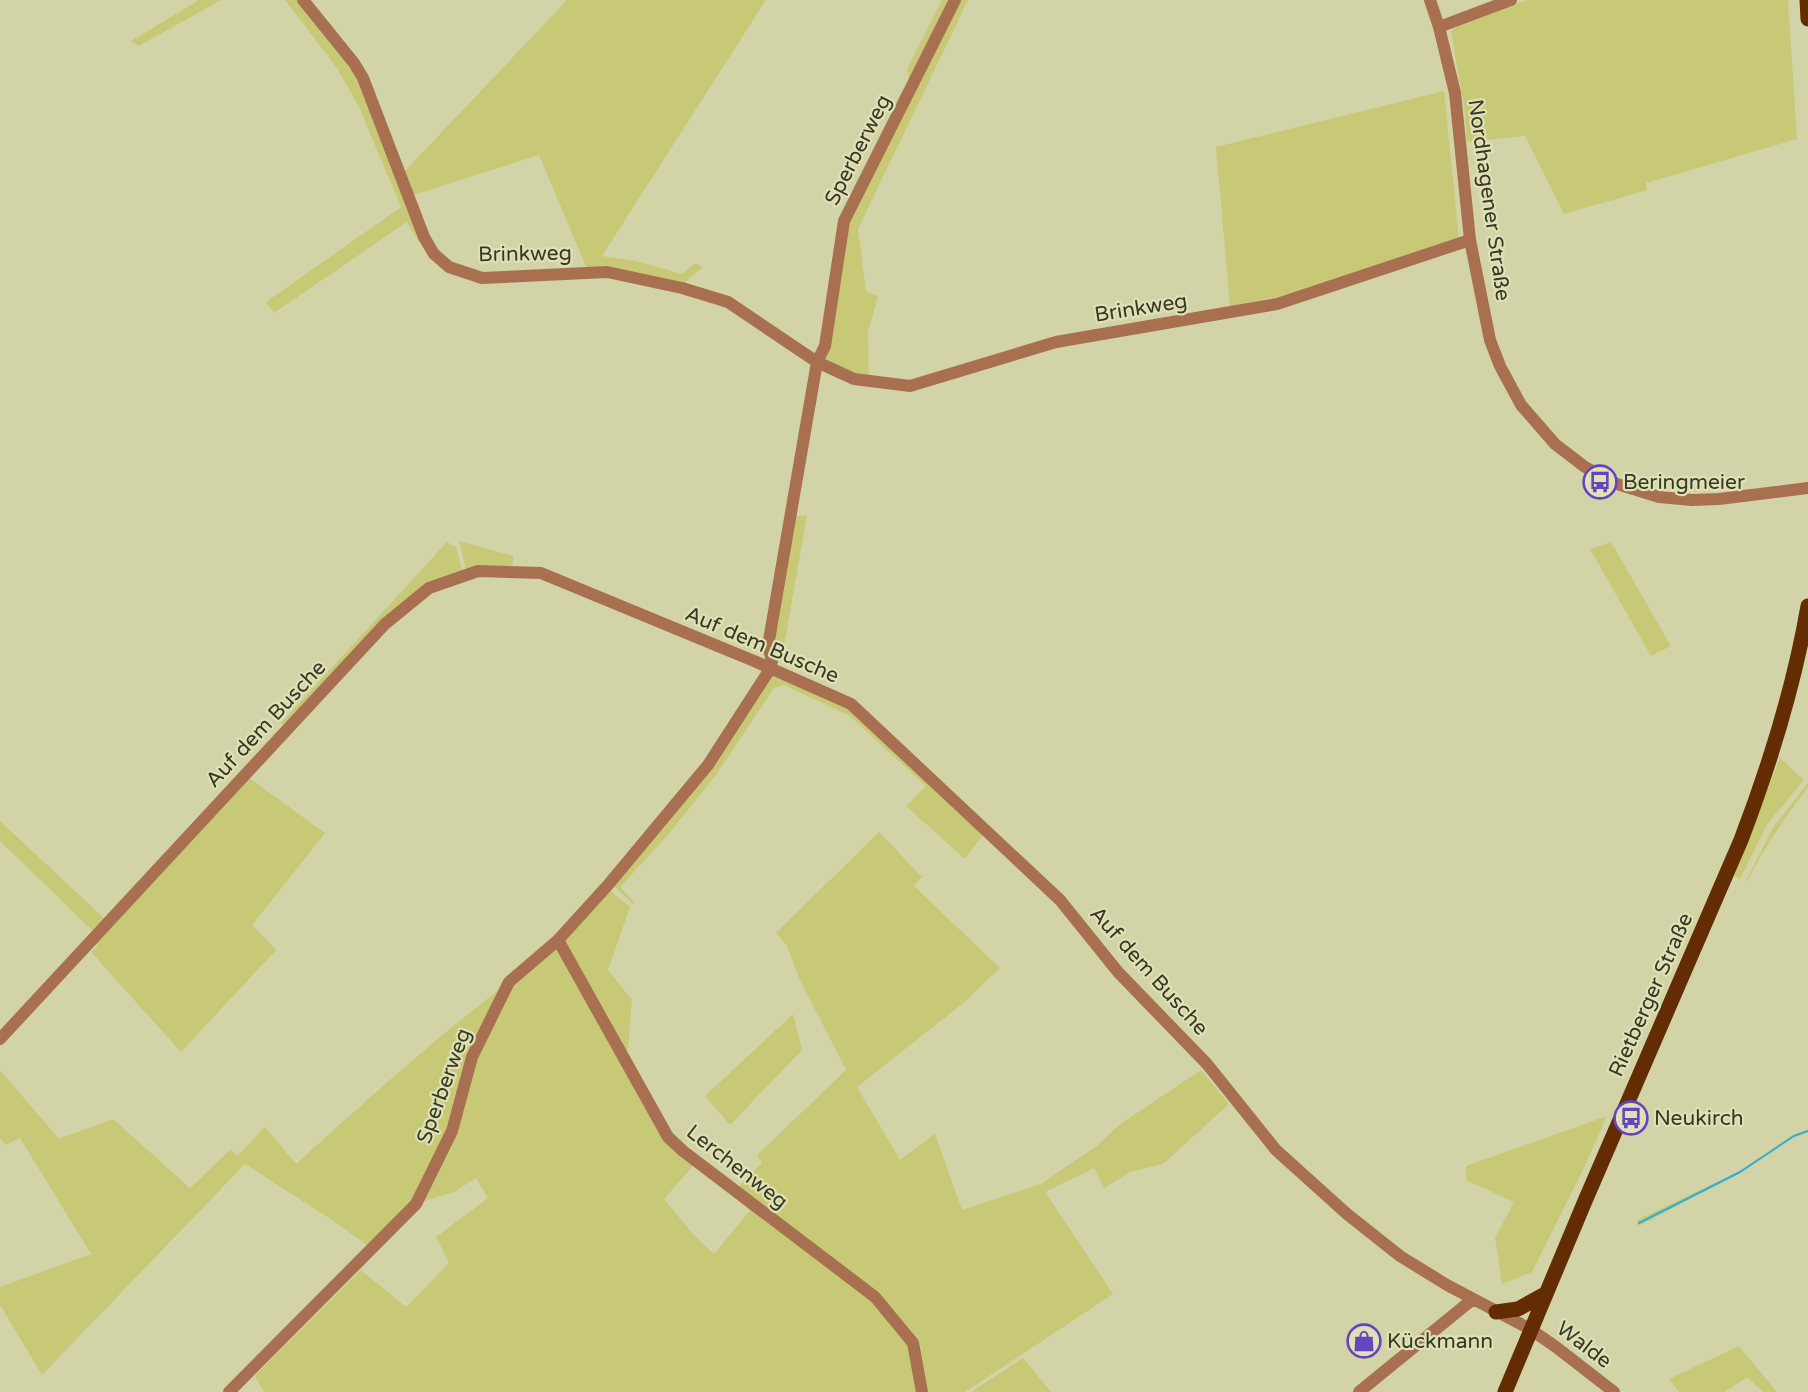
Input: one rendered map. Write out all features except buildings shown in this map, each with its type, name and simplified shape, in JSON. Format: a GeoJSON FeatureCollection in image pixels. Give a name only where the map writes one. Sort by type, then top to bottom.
{"type":"FeatureCollection","features":[{"type":"Feature","properties":{"kind":"main road"},"geometry":{"type":"LineString","coordinates":[[1807,0],[1808,19]]}},
{"type":"Feature","properties":{"kind":"main road","name":"Rietberger Straße"},"geometry":{"type":"LineString","coordinates":[[1505,1392],[1745,829],[1783,720],[1801,649],[1808,606]]}},
{"type":"Feature","properties":{"kind":"main road"},"geometry":{"type":"LineString","coordinates":[[1496,1312],[1518,1309],[1545,1294]]}},
{"type":"Feature","properties":{"kind":"street","name":"Brinkweg"},"geometry":{"type":"LineString","coordinates":[[303,0],[354,63],[363,78],[424,237],[434,254],[448,267],[482,278],[607,272],[682,288],[728,302],[818,362],[854,379],[910,386],[1056,342],[1277,304],[1470,240]]}},
{"type":"Feature","properties":{"kind":"street","name":"Sperberweg"},"geometry":{"type":"LineString","coordinates":[[818,362],[825,346],[844,221],[955,0]]}},
{"type":"Feature","properties":{"kind":"street","name":"Nordhagener Straße"},"geometry":{"type":"LineString","coordinates":[[1430,0],[1455,93],[1470,240],[1491,340],[1511,389],[1538,427],[1573,459],[1617,484],[1659,496],[1692,500],[1719,499],[1808,488]]}},
{"type":"Feature","properties":{"kind":"street"},"geometry":{"type":"LineString","coordinates":[[1439,27],[1511,0]]}},
{"type":"Feature","properties":{"kind":"street"},"geometry":{"type":"LineString","coordinates":[[770,669],[772,661],[768,646],[818,362]]}},
{"type":"Feature","properties":{"kind":"street","name":"Auf dem Busche"},"geometry":{"type":"LineString","coordinates":[[0,1039],[385,624],[429,588],[478,571],[541,573],[754,661],[851,704],[1060,900],[1118,972],[1207,1064],[1276,1150],[1347,1214],[1400,1256],[1496,1312],[1530,1329]]}},
{"type":"Feature","properties":{"kind":"street"},"geometry":{"type":"LineString","coordinates":[[754,661],[768,646]]}},
{"type":"Feature","properties":{"kind":"street","name":"Sperberweg"},"geometry":{"type":"LineString","coordinates":[[229,1392],[417,1204],[452,1131],[472,1057],[509,982],[558,940],[608,885],[708,765],[770,669]]}},
{"type":"Feature","properties":{"kind":"street","name":"Lerchenweg"},"geometry":{"type":"LineString","coordinates":[[558,940],[668,1137],[875,1297],[913,1343],[922,1392]]}},
{"type":"Feature","properties":{"kind":"street"},"geometry":{"type":"LineString","coordinates":[[1359,1392],[1473,1299]]}},
{"type":"Feature","properties":{"kind":"street","name":"Walde"},"geometry":{"type":"LineString","coordinates":[[1530,1329],[1614,1392]]}},
{"type":"Feature","properties":{"kind":"green space"},"geometry":{"type":"Polygon","coordinates":[[[199,0],[221,0],[139,46],[131,41],[199,0]]]}},
{"type":"Feature","properties":{"kind":"green space"},"geometry":{"type":"Polygon","coordinates":[[[285,0],[298,0],[356,73],[423,244],[418,241],[407,222],[274,313],[266,302],[401,207],[359,107],[337,68],[285,0]]]}},
{"type":"Feature","properties":{"kind":"green space"},"geometry":{"type":"Polygon","coordinates":[[[567,0],[766,0],[602,256],[636,261],[682,274],[695,263],[703,267],[682,285],[587,269],[539,155],[410,196],[403,173],[567,0]]]}},
{"type":"Feature","properties":{"kind":"green space"},"geometry":{"type":"Polygon","coordinates":[[[942,0],[953,0],[913,80],[909,77],[907,69],[942,0]]]}},
{"type":"Feature","properties":{"kind":"green space"},"geometry":{"type":"Polygon","coordinates":[[[959,0],[968,0],[858,229],[866,291],[878,297],[868,331],[869,378],[854,376],[823,361],[846,222],[959,0]]]}},
{"type":"Feature","properties":{"kind":"green space"},"geometry":{"type":"Polygon","coordinates":[[[1527,0],[1788,0],[1797,139],[1646,183],[1647,190],[1564,214],[1525,136],[1467,142],[1465,113],[1451,31],[1457,26],[1527,0]]]}},
{"type":"Feature","properties":{"kind":"green space"},"geometry":{"type":"Polygon","coordinates":[[[1444,91],[1459,239],[1276,297],[1230,306],[1216,147],[1444,91]]]}},
{"type":"Feature","properties":{"kind":"green space"},"geometry":{"type":"Polygon","coordinates":[[[807,515],[782,658],[775,659],[772,647],[794,517],[807,515]]]}},
{"type":"Feature","properties":{"kind":"green space"},"geometry":{"type":"Polygon","coordinates":[[[459,541],[514,556],[512,566],[478,566],[466,570],[459,541]]]}},
{"type":"Feature","properties":{"kind":"green space"},"geometry":{"type":"Polygon","coordinates":[[[447,542],[456,547],[462,570],[428,585],[285,726],[281,723],[447,542]]]}},
{"type":"Feature","properties":{"kind":"green space"},"geometry":{"type":"Polygon","coordinates":[[[1611,542],[1671,646],[1651,656],[1590,549],[1611,542]]]}},
{"type":"Feature","properties":{"kind":"green space"},"geometry":{"type":"Polygon","coordinates":[[[770,673],[851,708],[985,832],[965,859],[906,806],[926,786],[850,716],[784,685],[774,688],[716,775],[667,836],[620,887],[634,902],[633,904],[612,884],[770,673]]]}},
{"type":"Feature","properties":{"kind":"green space"},"geometry":{"type":"Polygon","coordinates":[[[1780,758],[1804,780],[1768,823],[1740,879],[1734,876],[1780,758]]]}},
{"type":"Feature","properties":{"kind":"green space"},"geometry":{"type":"Polygon","coordinates":[[[249,778],[325,833],[252,925],[276,950],[181,1052],[91,952],[98,946],[95,943],[249,778]]]}},
{"type":"Feature","properties":{"kind":"green space"},"geometry":{"type":"Polygon","coordinates":[[[1808,783],[1808,787],[1783,821],[1747,882],[1774,826],[1808,783]]]}},
{"type":"Feature","properties":{"kind":"green space"},"geometry":{"type":"Polygon","coordinates":[[[0,821],[104,918],[92,930],[0,841],[0,821]]]}},
{"type":"Feature","properties":{"kind":"green space"},"geometry":{"type":"Polygon","coordinates":[[[879,832],[922,877],[914,886],[1000,968],[961,1005],[857,1087],[900,1160],[935,1134],[962,1210],[1041,1184],[1098,1145],[1119,1125],[1201,1070],[1229,1104],[1163,1164],[1130,1172],[1104,1188],[1094,1168],[1045,1192],[1113,1294],[965,1392],[264,1392],[255,1376],[361,1270],[406,1307],[449,1263],[436,1237],[488,1198],[476,1178],[454,1192],[413,1204],[371,1248],[245,1164],[42,1375],[0,1305],[0,1287],[91,1254],[20,1138],[6,1145],[0,1138],[0,1070],[59,1139],[113,1119],[190,1188],[231,1149],[237,1156],[265,1127],[296,1164],[454,1026],[554,950],[560,950],[620,1057],[693,1166],[664,1199],[693,1234],[714,1254],[752,1208],[737,1188],[762,1163],[757,1155],[846,1070],[799,978],[787,946],[776,933],[879,832]]]}},
{"type":"Feature","properties":{"kind":"green space"},"geometry":{"type":"Polygon","coordinates":[[[607,888],[630,907],[608,970],[632,1000],[626,1052],[562,939],[607,888]]]}},
{"type":"Feature","properties":{"kind":"green space"},"geometry":{"type":"Polygon","coordinates":[[[793,1014],[802,1050],[730,1125],[705,1096],[793,1014]]]}},
{"type":"Feature","properties":{"kind":"green space"},"geometry":{"type":"Polygon","coordinates":[[[1607,1116],[1532,1272],[1502,1284],[1495,1238],[1514,1202],[1466,1180],[1466,1166],[1607,1116]]]}},
{"type":"Feature","properties":{"kind":"green space"},"geometry":{"type":"Polygon","coordinates":[[[1808,1129],[1808,1132],[1793,1137],[1740,1173],[1637,1227],[1637,1220],[1740,1171],[1792,1135],[1808,1129]]]}},
{"type":"Feature","properties":{"kind":"green space"},"geometry":{"type":"Polygon","coordinates":[[[1739,1346],[1777,1392],[1763,1392],[1747,1377],[1725,1392],[1679,1392],[1669,1379],[1739,1346]]]}},
{"type":"Feature","properties":{"kind":"green space"},"geometry":{"type":"Polygon","coordinates":[[[1023,1358],[1051,1392],[971,1392],[1023,1358]]]}},
{"type":"Feature","properties":{"kind":"waterway"},"geometry":{"type":"LineString","coordinates":[[1639,1223],[1740,1172],[1794,1136],[1808,1131]]}},
{"type":"Feature","properties":{"kind":"place","name":"Beringmeier"},"geometry":{"type":"Point","coordinates":[1600,482]}},
{"type":"Feature","properties":{"kind":"place","name":"Neukirch"},"geometry":{"type":"Point","coordinates":[1631,1118]}},
{"type":"Feature","properties":{"kind":"place","name":"Kückmann"},"geometry":{"type":"Point","coordinates":[1364,1341]}}]}
